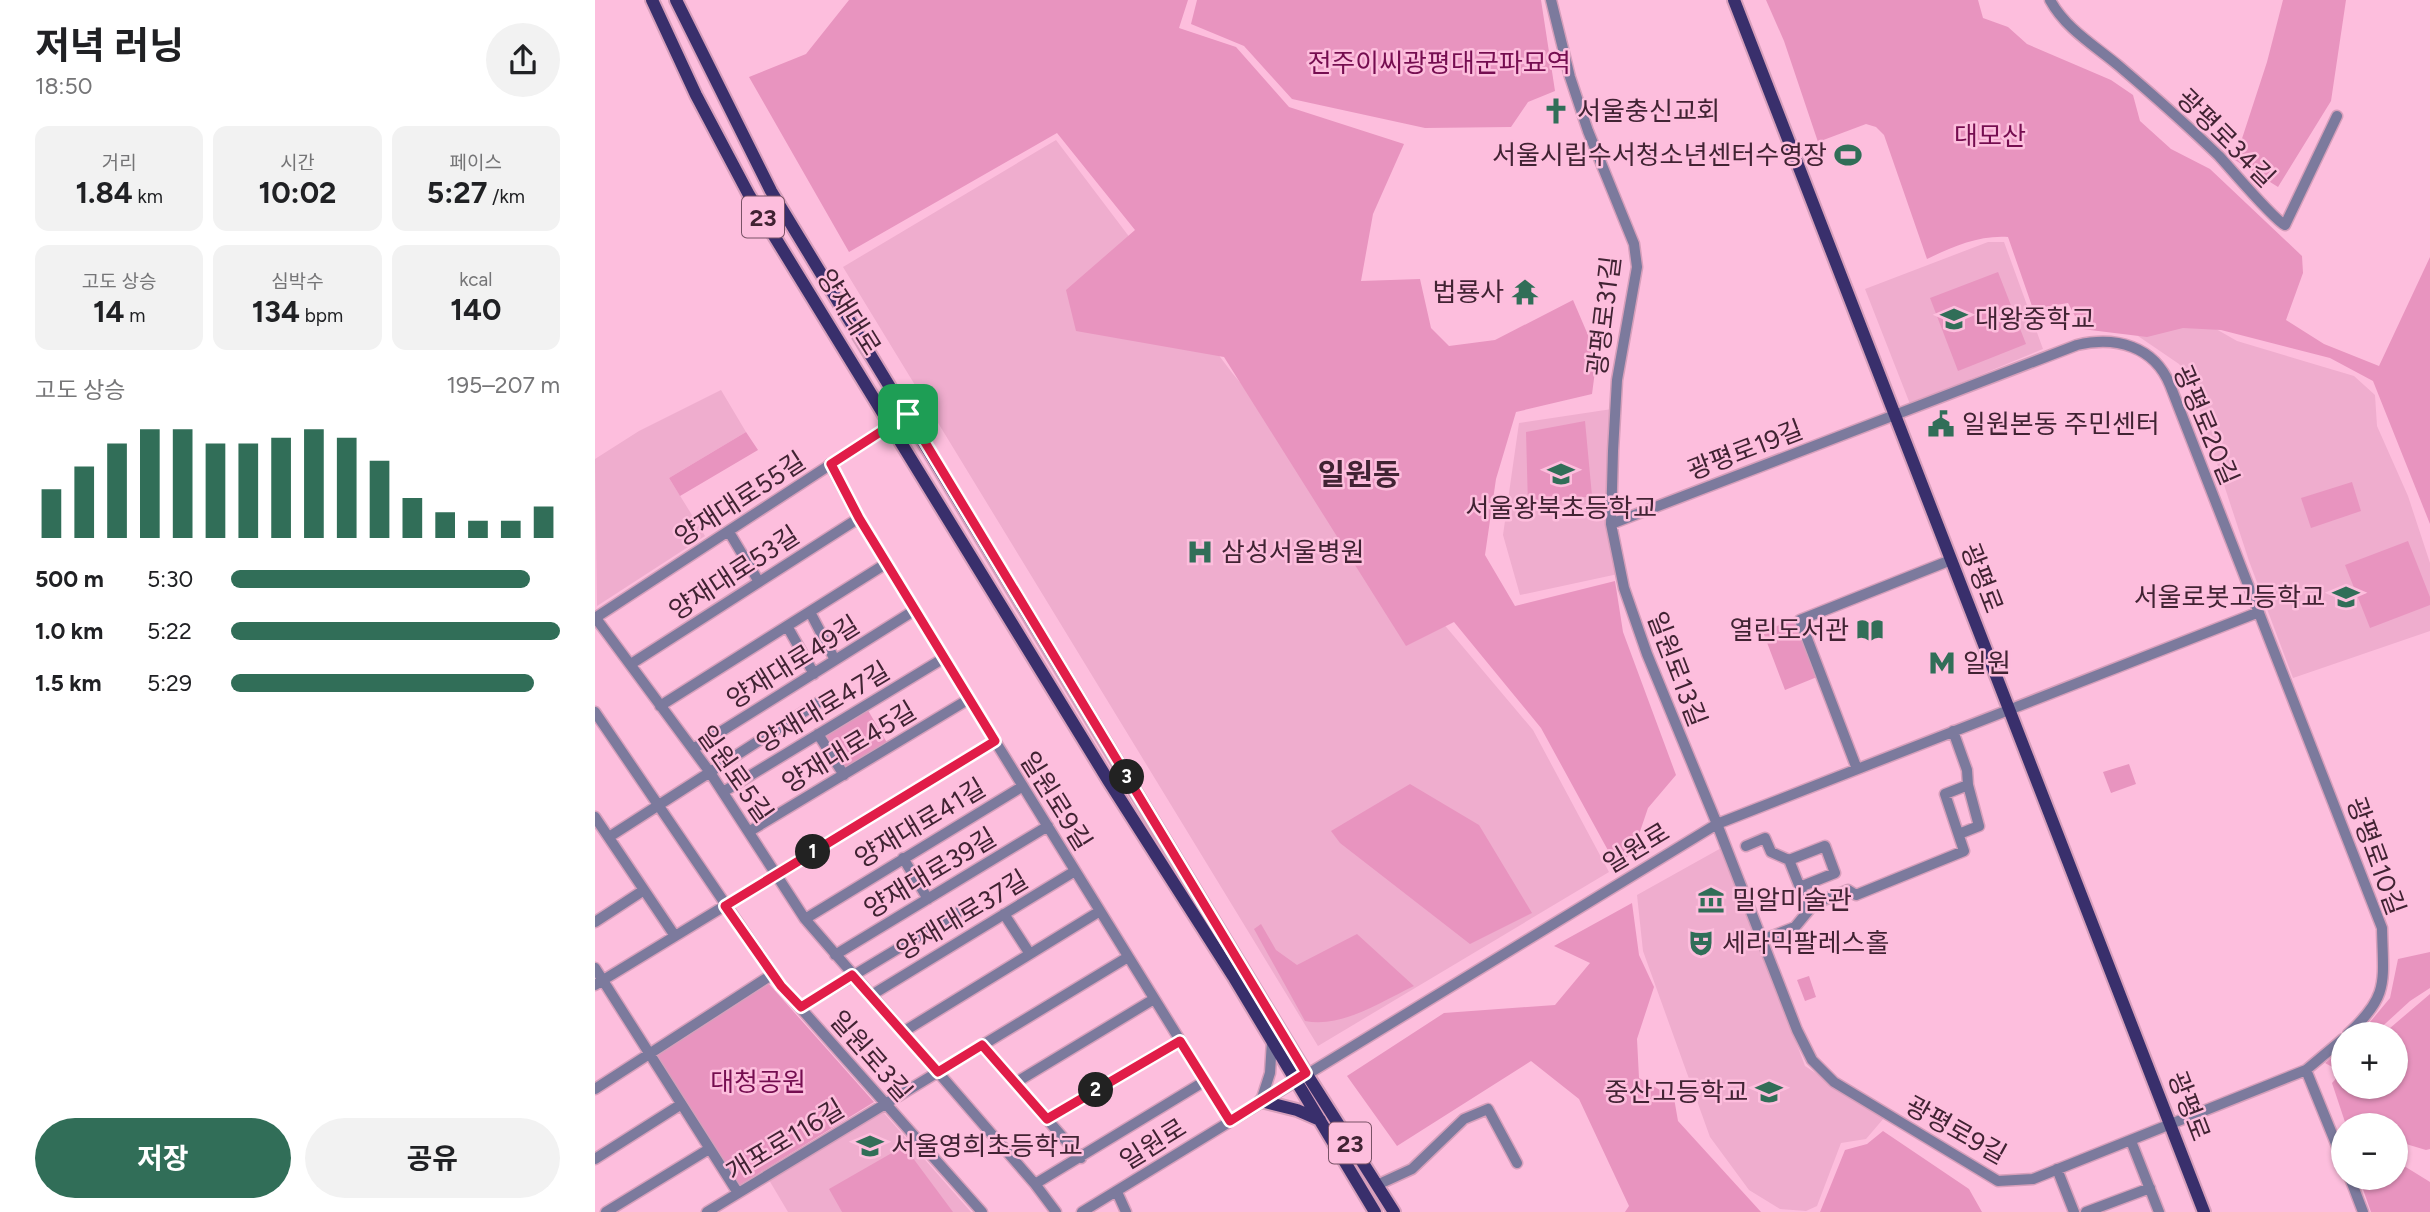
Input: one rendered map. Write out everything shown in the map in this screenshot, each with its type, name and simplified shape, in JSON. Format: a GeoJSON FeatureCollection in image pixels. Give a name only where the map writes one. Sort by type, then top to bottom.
{"type":"FeatureCollection","features":[{"type":"Feature","properties":{"kind":"main road","name":"양재대로"},"geometry":{"type":"LineString","coordinates":[[652,0],[749,195],[1101,769],[1272,1041],[1301,1076],[1321,1121],[1375,1212]]}},
{"type":"Feature","properties":{"kind":"main road","name":"양재대로"},"geometry":{"type":"LineString","coordinates":[[676,0],[771,191],[908,414],[1301,1076],[1394,1212]]}},
{"type":"Feature","properties":{"kind":"main road","name":"광평로"},"geometry":{"type":"LineString","coordinates":[[1734,0],[2204,1212]]}},
{"type":"Feature","properties":{"kind":"main road"},"geometry":{"type":"LineString","coordinates":[[1261,1101],[1297,1110],[1321,1121]]}},
{"type":"Feature","properties":{"kind":"main road"},"geometry":{"type":"LineString","coordinates":[[2195,1212],[2198,1195]]}},
{"type":"Feature","properties":{"kind":"main road"},"geometry":{"type":"LineString","coordinates":[[2198,1195],[2214,1212]]}},
{"type":"Feature","properties":{"kind":"street","name":"광평로31길"},"geometry":{"type":"LineString","coordinates":[[1551,0],[1570,77],[1634,244],[1637,267],[1617,380],[1611,524]]}},
{"type":"Feature","properties":{"kind":"street","name":"광평로34길"},"geometry":{"type":"LineString","coordinates":[[2050,0],[2074,32],[2093,44],[2149,92],[2257,195],[2277,221],[2285,225],[2337,116]]}},
{"type":"Feature","properties":{"kind":"street","name":"광평로20길"},"geometry":{"type":"LineString","coordinates":[[1894,415],[2077,345],[2109,341],[2139,349],[2163,367],[2288,688]]}},
{"type":"Feature","properties":{"kind":"street","name":"양재대로55길"},"geometry":{"type":"LineString","coordinates":[[595,617],[729,533],[908,414]]}},
{"type":"Feature","properties":{"kind":"street","name":"광평로19길"},"geometry":{"type":"LineString","coordinates":[[1611,524],[1894,415]]}},
{"type":"Feature","properties":{"kind":"street","name":"일원로9길"},"geometry":{"type":"LineString","coordinates":[[831,464],[859,518],[944,658],[1230,1121]]}},
{"type":"Feature","properties":{"kind":"street","name":"양재대로53길"},"geometry":{"type":"LineString","coordinates":[[631,664],[859,518]]}},
{"type":"Feature","properties":{"kind":"street","name":"일원로13길"},"geometry":{"type":"LineString","coordinates":[[1611,524],[1624,588],[1647,654],[1797,1030],[1812,1060]]}},
{"type":"Feature","properties":{"kind":"street"},"geometry":{"type":"LineString","coordinates":[[729,533],[759,582]]}},
{"type":"Feature","properties":{"kind":"street"},"geometry":{"type":"LineString","coordinates":[[1857,769],[1800,620],[1951,560]]}},
{"type":"Feature","properties":{"kind":"street"},"geometry":{"type":"LineString","coordinates":[[660,706],[887,563]]}},
{"type":"Feature","properties":{"kind":"street","name":"양재대로49길"},"geometry":{"type":"LineString","coordinates":[[693,749],[915,610]]}},
{"type":"Feature","properties":{"kind":"street"},"geometry":{"type":"LineString","coordinates":[[810,612],[835,660]]}},
{"type":"Feature","properties":{"kind":"street","name":"일원로"},"geometry":{"type":"LineString","coordinates":[[1082,1212],[1717,824],[2259,612]]}},
{"type":"Feature","properties":{"kind":"street","name":"일원로5길"},"geometry":{"type":"LineString","coordinates":[[595,617],[709,771],[805,919],[1035,1184],[1056,1212]]}},
{"type":"Feature","properties":{"kind":"street"},"geometry":{"type":"LineString","coordinates":[[787,626],[814,674]]}},
{"type":"Feature","properties":{"kind":"street","name":"양재대로47길"},"geometry":{"type":"LineString","coordinates":[[723,792],[944,658]]}},
{"type":"Feature","properties":{"kind":"street","name":"광평로10길"},"geometry":{"type":"LineString","coordinates":[[2288,688],[2382,928],[2383,989],[2361,1022]]}},
{"type":"Feature","properties":{"kind":"street"},"geometry":{"type":"LineString","coordinates":[[608,837],[656,803],[827,697]]}},
{"type":"Feature","properties":{"kind":"street","name":"양재대로45길"},"geometry":{"type":"LineString","coordinates":[[750,831],[969,699]]}},
{"type":"Feature","properties":{"kind":"street","name":"일원로3길"},"geometry":{"type":"LineString","coordinates":[[595,712],[773,974],[982,1212]]}},
{"type":"Feature","properties":{"kind":"street"},"geometry":{"type":"LineString","coordinates":[[1953,731],[1968,769],[1968,785],[1979,826],[1959,834]]}},
{"type":"Feature","properties":{"kind":"street"},"geometry":{"type":"LineString","coordinates":[[818,734],[844,775]]}},
{"type":"Feature","properties":{"kind":"street"},"geometry":{"type":"LineString","coordinates":[[599,983],[995,741]]}},
{"type":"Feature","properties":{"kind":"street"},"geometry":{"type":"LineString","coordinates":[[1762,940],[1795,927],[1814,904],[1848,890],[1856,895],[1964,851],[1945,794],[1968,785]]}},
{"type":"Feature","properties":{"kind":"street","name":"양재대로41길"},"geometry":{"type":"LineString","coordinates":[[805,919],[1023,786]]}},
{"type":"Feature","properties":{"kind":"street"},"geometry":{"type":"LineString","coordinates":[[595,817],[675,936]]}},
{"type":"Feature","properties":{"kind":"street","name":"양재대로39길"},"geometry":{"type":"LineString","coordinates":[[835,955],[1048,826]]}},
{"type":"Feature","properties":{"kind":"street"},"geometry":{"type":"LineString","coordinates":[[1747,846],[1765,838],[1771,852],[1789,860],[1809,910]]}},
{"type":"Feature","properties":{"kind":"street"},"geometry":{"type":"LineString","coordinates":[[1789,860],[1825,846],[1835,873],[1800,887]]}},
{"type":"Feature","properties":{"kind":"street"},"geometry":{"type":"LineString","coordinates":[[903,858],[928,899]]}},
{"type":"Feature","properties":{"kind":"street","name":"양재대로37길"},"geometry":{"type":"LineString","coordinates":[[870,996],[1075,871]]}},
{"type":"Feature","properties":{"kind":"street"},"geometry":{"type":"LineString","coordinates":[[595,921],[644,890]]}},
{"type":"Feature","properties":{"kind":"street"},"geometry":{"type":"LineString","coordinates":[[801,1007],[967,907]]}},
{"type":"Feature","properties":{"kind":"street"},"geometry":{"type":"LineString","coordinates":[[903,1032],[1100,911]]}},
{"type":"Feature","properties":{"kind":"street"},"geometry":{"type":"LineString","coordinates":[[1004,914],[1030,954]]}},
{"type":"Feature","properties":{"kind":"street","name":"개포로116길"},"geometry":{"type":"LineString","coordinates":[[706,1212],[1128,957]]}},
{"type":"Feature","properties":{"kind":"street"},"geometry":{"type":"LineString","coordinates":[[595,968],[599,983],[738,1193]]}},
{"type":"Feature","properties":{"kind":"street"},"geometry":{"type":"LineString","coordinates":[[595,1089],[773,974]]}},
{"type":"Feature","properties":{"kind":"street"},"geometry":{"type":"LineString","coordinates":[[1015,1083],[1154,999]]}},
{"type":"Feature","properties":{"kind":"street"},"geometry":{"type":"LineString","coordinates":[[1047,1119],[1180,1041]]}},
{"type":"Feature","properties":{"kind":"street"},"geometry":{"type":"LineString","coordinates":[[1261,1101],[1270,1073],[1272,1041]]}},
{"type":"Feature","properties":{"kind":"street"},"geometry":{"type":"LineString","coordinates":[[982,1045],[1081,1158]]}},
{"type":"Feature","properties":{"kind":"street"},"geometry":{"type":"LineString","coordinates":[[2171,1124],[2306,1070],[2331,1049]]}},
{"type":"Feature","properties":{"kind":"street","name":"광평로9길"},"geometry":{"type":"LineString","coordinates":[[1812,1060],[1834,1082],[1998,1181],[2033,1179],[2171,1124]]}},
{"type":"Feature","properties":{"kind":"street"},"geometry":{"type":"LineString","coordinates":[[2306,1070],[2331,1131]]}},
{"type":"Feature","properties":{"kind":"street"},"geometry":{"type":"LineString","coordinates":[[1035,1184],[1205,1082]]}},
{"type":"Feature","properties":{"kind":"street"},"geometry":{"type":"LineString","coordinates":[[595,1159],[680,1105]]}},
{"type":"Feature","properties":{"kind":"street"},"geometry":{"type":"LineString","coordinates":[[1377,1185],[1412,1169],[1464,1119],[1487,1109],[1517,1163]]}},
{"type":"Feature","properties":{"kind":"street"},"geometry":{"type":"LineString","coordinates":[[2131,1141],[2159,1212]]}},
{"type":"Feature","properties":{"kind":"street"},"geometry":{"type":"LineString","coordinates":[[606,1212],[709,1149]]}},
{"type":"Feature","properties":{"kind":"street"},"geometry":{"type":"LineString","coordinates":[[2057,1168],[2074,1212]]}},
{"type":"Feature","properties":{"kind":"street"},"geometry":{"type":"LineString","coordinates":[[2086,1212],[2150,1188]]}},
{"type":"Feature","properties":{"kind":"street"},"geometry":{"type":"LineString","coordinates":[[2355,1190],[2363,1212]]}},
{"type":"Feature","properties":{"kind":"street"},"geometry":{"type":"LineString","coordinates":[[1117,1192],[1126,1212]]}},
{"type":"Feature","properties":{"kind":"shaded area","name":"삼성서울병원"},"geometry":{"type":"Polygon","coordinates":[[[1056,140],[1233,374],[1533,730],[1609,872],[1318,1046],[843,267],[1056,140]]]}},
{"type":"Feature","properties":{"kind":"shaded area","name":"대왕중학교"},"geometry":{"type":"Polygon","coordinates":[[[1988,242],[2004,242],[2043,349],[1910,404],[1865,289],[1988,242]]]}},
{"type":"Feature","properties":{"kind":"shaded area"},"geometry":{"type":"Polygon","coordinates":[[[2182,325],[2216,329],[2237,341],[2354,376],[2375,395],[2377,426],[2408,496],[2430,563],[2430,631],[2293,678],[2249,561],[2189,378],[2179,364],[2138,336],[2182,325]]]}},
{"type":"Feature","properties":{"kind":"shaded area"},"geometry":{"type":"Polygon","coordinates":[[[721,390],[746,432],[669,478],[705,536],[597,606],[595,459],[639,431],[721,390]]]}},
{"type":"Feature","properties":{"kind":"shaded area","name":"서울왕북초등학교"},"geometry":{"type":"Polygon","coordinates":[[[1612,409],[1618,574],[1520,595],[1503,535],[1519,423],[1612,409]]]}},
{"type":"Feature","properties":{"kind":"shaded area"},"geometry":{"type":"Polygon","coordinates":[[[1723,847],[1805,1066],[1884,1118],[1866,1139],[1841,1143],[1817,1206],[1806,1211],[1780,1209],[1749,1190],[1710,1137],[1643,951],[1637,895],[1723,847]]]}},
{"type":"Feature","properties":{"kind":"shaded area","name":"서울영희초등학교"},"geometry":{"type":"Polygon","coordinates":[[[883,1112],[971,1212],[788,1212],[769,1180],[883,1112]]]}},
{"type":"Feature","properties":{"kind":"green space"},"geometry":{"type":"Polygon","coordinates":[[[849,0],[1188,0],[1179,28],[1236,47],[1289,107],[1404,144],[1373,214],[1361,281],[1420,279],[1431,328],[1449,346],[1495,340],[1573,300],[1597,356],[1592,394],[1516,412],[1496,479],[1485,555],[1515,606],[1615,581],[1623,632],[1676,775],[1648,808],[1633,852],[1616,865],[1541,728],[1454,622],[1406,646],[1224,357],[1076,331],[1066,290],[1135,230],[1057,133],[849,252],[749,77],[806,54],[849,0]]]}},
{"type":"Feature","properties":{"kind":"green space","name":"전주이씨광평대군파묘역"},"geometry":{"type":"Polygon","coordinates":[[[1197,0],[1541,0],[1555,91],[1528,102],[1511,127],[1425,128],[1292,99],[1244,46],[1191,24],[1197,0]]]}},
{"type":"Feature","properties":{"kind":"green space","name":"대모산"},"geometry":{"type":"Polygon","coordinates":[[[1766,0],[1978,0],[1983,18],[2008,27],[2027,44],[2111,80],[2133,95],[2140,121],[2171,149],[2210,169],[2302,256],[2303,273],[2286,320],[2324,344],[2379,366],[2430,257],[2430,524],[2373,381],[2330,358],[2221,330],[2183,328],[2147,337],[2082,329],[2068,303],[2033,309],[2008,237],[1976,240],[1927,259],[1884,135],[1876,127],[1866,124],[1818,142],[1784,41],[1766,0]]]}},
{"type":"Feature","properties":{"kind":"green space"},"geometry":{"type":"Polygon","coordinates":[[[2283,0],[2346,0],[2331,101],[2278,187],[2235,160],[2267,62],[2283,0]]]}},
{"type":"Feature","properties":{"kind":"green space"},"geometry":{"type":"Polygon","coordinates":[[[1998,272],[2026,344],[1958,371],[1930,298],[1998,272]]]}},
{"type":"Feature","properties":{"kind":"green space"},"geometry":{"type":"Polygon","coordinates":[[[1585,421],[1592,496],[1528,506],[1526,432],[1585,421]]]}},
{"type":"Feature","properties":{"kind":"green space"},"geometry":{"type":"Polygon","coordinates":[[[746,432],[758,450],[680,496],[669,478],[746,432]]]}},
{"type":"Feature","properties":{"kind":"green space"},"geometry":{"type":"Polygon","coordinates":[[[2352,482],[2361,511],[2311,528],[2301,498],[2352,482]]]}},
{"type":"Feature","properties":{"kind":"green space"},"geometry":{"type":"Polygon","coordinates":[[[2408,541],[2430,597],[2430,605],[2370,628],[2345,565],[2408,541]]]}},
{"type":"Feature","properties":{"kind":"green space"},"geometry":{"type":"Polygon","coordinates":[[[1794,619],[1817,677],[1785,690],[1763,632],[1794,619]]]}},
{"type":"Feature","properties":{"kind":"green space"},"geometry":{"type":"Polygon","coordinates":[[[866,707],[889,746],[844,773],[821,734],[866,707]]]}},
{"type":"Feature","properties":{"kind":"green space"},"geometry":{"type":"Polygon","coordinates":[[[2129,764],[2136,784],[2111,793],[2103,772],[2129,764]]]}},
{"type":"Feature","properties":{"kind":"green space"},"geometry":{"type":"Polygon","coordinates":[[[1410,784],[1479,825],[1532,913],[1470,944],[1340,843],[1331,831],[1410,784]]]}},
{"type":"Feature","properties":{"kind":"green space"},"geometry":{"type":"Polygon","coordinates":[[[1632,903],[1639,955],[1654,987],[1637,1039],[1639,1078],[1674,1098],[1678,1121],[1761,1212],[1625,1212],[1629,1206],[1579,1099],[1531,1061],[1397,1146],[1347,1076],[1444,1013],[1555,1005],[1590,963],[1554,946],[1632,903]]]}},
{"type":"Feature","properties":{"kind":"green space"},"geometry":{"type":"Polygon","coordinates":[[[1261,924],[1276,950],[1297,965],[1357,934],[1414,986],[1347,1017],[1333,1021],[1305,1021],[1254,929],[1261,924]]]}},
{"type":"Feature","properties":{"kind":"green space"},"geometry":{"type":"Polygon","coordinates":[[[2430,952],[2430,988],[2410,1001],[2387,1022],[2370,1022],[2390,998],[2398,959],[2430,952]]]}},
{"type":"Feature","properties":{"kind":"green space"},"geometry":{"type":"Polygon","coordinates":[[[1809,976],[1816,997],[1805,1001],[1797,980],[1809,976]]]}},
{"type":"Feature","properties":{"kind":"green space","name":"대청공원"},"geometry":{"type":"Polygon","coordinates":[[[769,984],[874,1102],[738,1186],[653,1056],[769,984]]]}},
{"type":"Feature","properties":{"kind":"green space"},"geometry":{"type":"Polygon","coordinates":[[[2430,994],[2430,1149],[2426,1150],[2408,1145],[2408,1113],[2342,1113],[2337,1099],[2408,1099],[2408,1022],[2397,1022],[2430,994]]]}},
{"type":"Feature","properties":{"kind":"green space"},"geometry":{"type":"Polygon","coordinates":[[[1883,1131],[1969,1189],[1982,1212],[1820,1212],[1845,1150],[1867,1144],[1883,1131]]]}},
{"type":"Feature","properties":{"kind":"green space"},"geometry":{"type":"Polygon","coordinates":[[[904,1146],[953,1212],[842,1212],[829,1189],[904,1146]]]}},
{"type":"Feature","properties":{"kind":"green space"},"geometry":{"type":"Polygon","coordinates":[[[2408,1168],[2430,1182],[2430,1212],[2371,1212],[2363,1190],[2408,1190],[2408,1168]]]}},
{"type":"Feature","properties":{"kind":"place","name":"서울충신교회"},"geometry":{"type":"Point","coordinates":[1556,111]}},
{"type":"Feature","properties":{"kind":"place","name":"서울시립수서청소년센터수영장"},"geometry":{"type":"Point","coordinates":[1848,155]}},
{"type":"Feature","properties":{"kind":"place","name":"법룡사"},"geometry":{"type":"Point","coordinates":[1525,292]}},
{"type":"Feature","properties":{"kind":"place","name":"대왕중학교"},"geometry":{"type":"Point","coordinates":[1954,319]}},
{"type":"Feature","properties":{"kind":"place","name":"일원본동 주민센터"},"geometry":{"type":"Point","coordinates":[1941,424]}},
{"type":"Feature","properties":{"kind":"place","name":"서울왕북초등학교"},"geometry":{"type":"Point","coordinates":[1561,474]}},
{"type":"Feature","properties":{"kind":"place","name":"삼성서울병원"},"geometry":{"type":"Point","coordinates":[1200,552]}},
{"type":"Feature","properties":{"kind":"place","name":"서울로봇고등학교"},"geometry":{"type":"Point","coordinates":[2346,597]}},
{"type":"Feature","properties":{"kind":"place","name":"열린도서관"},"geometry":{"type":"Point","coordinates":[1870,630]}},
{"type":"Feature","properties":{"kind":"place","name":"일원"},"geometry":{"type":"Point","coordinates":[1942,663]}},
{"type":"Feature","properties":{"kind":"place","name":"밀알미술관"},"geometry":{"type":"Point","coordinates":[1711,900]}},
{"type":"Feature","properties":{"kind":"place","name":"세라믹팔레스홀"},"geometry":{"type":"Point","coordinates":[1701,943]}},
{"type":"Feature","properties":{"kind":"place","name":"중산고등학교"},"geometry":{"type":"Point","coordinates":[1769,1092]}},
{"type":"Feature","properties":{"kind":"place","name":"서울영희초등학교"},"geometry":{"type":"Point","coordinates":[870,1146]}},
{"type":"Feature","properties":{"kind":"district","name":"일원동"},"geometry":{"type":"Point","coordinates":[1359,474]}},
{"type":"Feature","properties":{"kind":"route"},"geometry":{"type":"LineString","coordinates":[[908,414],[1306,1073],[1230,1121],[1180,1041],[1047,1119],[982,1045],[938,1072],[852,975],[801,1007],[781,986],[725,906],[995,741],[859,518],[831,464],[908,414]]}}]}
